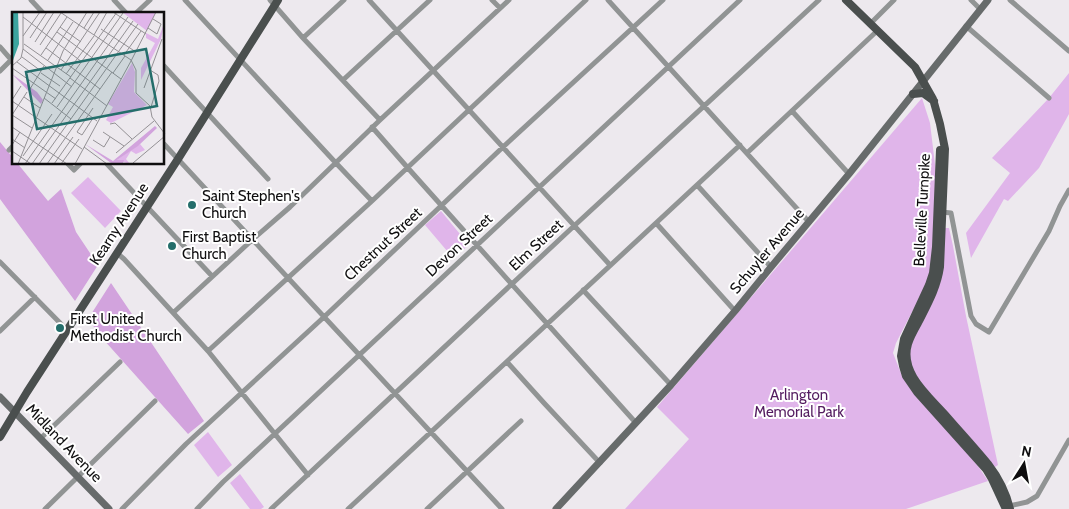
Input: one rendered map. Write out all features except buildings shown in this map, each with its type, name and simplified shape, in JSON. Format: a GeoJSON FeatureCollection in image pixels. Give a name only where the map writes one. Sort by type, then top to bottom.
{"type":"FeatureCollection","features":[{"type":"Feature","properties":{"kind":"main road","name":"Belleville Turnpike"},"geometry":{"type":"LineString","coordinates":[[846,0],[912,63],[924,80],[934,101],[945,150],[939,274],[932,294],[908,344],[907,362],[912,375],[923,391],[997,476],[1006,494],[1007,508]]}},
{"type":"Feature","properties":{"kind":"main road","name":"Schuyler Avenue"},"geometry":{"type":"LineString","coordinates":[[556,509],[671,386],[735,311],[849,174],[988,0]]}},
{"type":"Feature","properties":{"kind":"main road","name":"Kearny Avenue"},"geometry":{"type":"LineString","coordinates":[[0,437],[178,159],[274,2]]}},
{"type":"Feature","properties":{"kind":"main road"},"geometry":{"type":"LineString","coordinates":[[913,94],[923,93],[934,101]]}},
{"type":"Feature","properties":{"kind":"main road","name":"Belleville Turnpike"},"geometry":{"type":"LineString","coordinates":[[937,111],[940,156],[933,273],[904,339],[901,356],[902,366],[906,376],[917,392],[986,469],[1007,508]]}},
{"type":"Feature","properties":{"kind":"main road","name":"Midland Avenue"},"geometry":{"type":"LineString","coordinates":[[0,397],[109,509]]}},
{"type":"Feature","properties":{"kind":"street"},"geometry":{"type":"LineString","coordinates":[[31,0],[42,12]]}},
{"type":"Feature","properties":{"kind":"street"},"geometry":{"type":"LineString","coordinates":[[114,0],[125,12]]}},
{"type":"Feature","properties":{"kind":"street"},"geometry":{"type":"LineString","coordinates":[[137,12],[150,0]]}},
{"type":"Feature","properties":{"kind":"street"},"geometry":{"type":"LineString","coordinates":[[185,0],[372,201]]}},
{"type":"Feature","properties":{"kind":"street"},"geometry":{"type":"LineString","coordinates":[[303,38],[344,0]]}},
{"type":"Feature","properties":{"kind":"street"},"geometry":{"type":"LineString","coordinates":[[369,0],[610,265]]}},
{"type":"Feature","properties":{"kind":"street"},"geometry":{"type":"LineString","coordinates":[[343,80],[430,0]]}},
{"type":"Feature","properties":{"kind":"street"},"geometry":{"type":"LineString","coordinates":[[492,0],[500,8]]}},
{"type":"Feature","properties":{"kind":"street"},"geometry":{"type":"LineString","coordinates":[[174,312],[290,207],[372,127],[509,0]]}},
{"type":"Feature","properties":{"kind":"street"},"geometry":{"type":"LineString","coordinates":[[208,351],[372,201],[586,0]]}},
{"type":"Feature","properties":{"kind":"street"},"geometry":{"type":"LineString","coordinates":[[608,0],[808,222]]}},
{"type":"Feature","properties":{"kind":"street","name":"Chestnut Street"},"geometry":{"type":"LineString","coordinates":[[122,509],[186,444],[663,0]]}},
{"type":"Feature","properties":{"kind":"street","name":"Devon Street"},"geometry":{"type":"LineString","coordinates":[[197,509],[223,482],[740,0]]}},
{"type":"Feature","properties":{"kind":"street","name":"Elm Street"},"geometry":{"type":"LineString","coordinates":[[271,509],[819,0]]}},
{"type":"Feature","properties":{"kind":"street"},"geometry":{"type":"LineString","coordinates":[[870,24],[894,0]]}},
{"type":"Feature","properties":{"kind":"street"},"geometry":{"type":"LineString","coordinates":[[971,0],[980,9]]}},
{"type":"Feature","properties":{"kind":"street"},"geometry":{"type":"LineString","coordinates":[[1010,0],[1069,51]]}},
{"type":"Feature","properties":{"kind":"street"},"geometry":{"type":"LineString","coordinates":[[274,2],[303,38],[380,120]]}},
{"type":"Feature","properties":{"kind":"street"},"geometry":{"type":"LineString","coordinates":[[966,26],[1049,98]]}},
{"type":"Feature","properties":{"kind":"street"},"geometry":{"type":"LineString","coordinates":[[746,153],[877,31]]}},
{"type":"Feature","properties":{"kind":"street"},"geometry":{"type":"LineString","coordinates":[[0,48],[12,60]]}},
{"type":"Feature","properties":{"kind":"street"},"geometry":{"type":"LineString","coordinates":[[0,71],[12,62]]}},
{"type":"Feature","properties":{"kind":"street"},"geometry":{"type":"LineString","coordinates":[[165,67],[268,179]]}},
{"type":"Feature","properties":{"kind":"street"},"geometry":{"type":"LineString","coordinates":[[792,111],[849,174]]}},
{"type":"Feature","properties":{"kind":"street"},"geometry":{"type":"LineString","coordinates":[[372,127],[636,423]]}},
{"type":"Feature","properties":{"kind":"street"},"geometry":{"type":"LineString","coordinates":[[165,145],[502,509]]}},
{"type":"Feature","properties":{"kind":"street"},"geometry":{"type":"LineString","coordinates":[[348,509],[740,145]]}},
{"type":"Feature","properties":{"kind":"street"},"geometry":{"type":"LineString","coordinates":[[8,150],[12,147]]}},
{"type":"Feature","properties":{"kind":"street"},"geometry":{"type":"LineString","coordinates":[[69,165],[74,170],[79,165]]}},
{"type":"Feature","properties":{"kind":"street"},"geometry":{"type":"LineString","coordinates":[[109,165],[212,276]]}},
{"type":"Feature","properties":{"kind":"street"},"geometry":{"type":"LineString","coordinates":[[697,185],[770,267]]}},
{"type":"Feature","properties":{"kind":"street","name":"Belleville Turnpike"},"geometry":{"type":"LineString","coordinates":[[942,212],[951,213],[971,316],[976,324],[989,332],[1049,231],[1069,190]]}},
{"type":"Feature","properties":{"kind":"street"},"geometry":{"type":"LineString","coordinates":[[656,223],[735,311]]}},
{"type":"Feature","properties":{"kind":"street"},"geometry":{"type":"LineString","coordinates":[[117,253],[174,312],[208,351],[308,475]]}},
{"type":"Feature","properties":{"kind":"street"},"geometry":{"type":"LineString","coordinates":[[0,262],[67,330]]}},
{"type":"Feature","properties":{"kind":"street"},"geometry":{"type":"LineString","coordinates":[[583,290],[671,386]]}},
{"type":"Feature","properties":{"kind":"street"},"geometry":{"type":"LineString","coordinates":[[0,331],[35,297]]}},
{"type":"Feature","properties":{"kind":"street"},"geometry":{"type":"LineString","coordinates":[[41,438],[120,362]]}},
{"type":"Feature","properties":{"kind":"street"},"geometry":{"type":"LineString","coordinates":[[507,362],[600,463]]}},
{"type":"Feature","properties":{"kind":"street"},"geometry":{"type":"LineString","coordinates":[[45,509],[155,401]]}},
{"type":"Feature","properties":{"kind":"street"},"geometry":{"type":"LineString","coordinates":[[427,509],[521,421]]}},
{"type":"Feature","properties":{"kind":"street"},"geometry":{"type":"LineString","coordinates":[[1007,508],[1027,502],[1037,496],[1069,440]]}},
{"type":"Feature","properties":{"kind":"street"},"geometry":{"type":"LineString","coordinates":[[354,504],[358,509]]}},
{"type":"Feature","properties":{"kind":"green space"},"geometry":{"type":"Polygon","coordinates":[[[1069,73],[1069,114],[1039,168],[1008,201],[1004,199],[971,258],[966,233],[1010,173],[992,158],[1049,98],[1069,73]]]}},
{"type":"Feature","properties":{"kind":"green space","name":"Arlington Memorial Park"},"geometry":{"type":"Polygon","coordinates":[[[922,98],[930,123],[937,181],[931,272],[896,343],[893,353],[902,376],[978,466],[988,481],[906,509],[625,509],[689,439],[657,407],[922,98]]]}},
{"type":"Feature","properties":{"kind":"green space"},"geometry":{"type":"Polygon","coordinates":[[[88,177],[121,211],[105,228],[71,193],[88,177]]]}},
{"type":"Feature","properties":{"kind":"green space"},"geometry":{"type":"Polygon","coordinates":[[[441,211],[469,245],[453,258],[425,225],[441,211]]]}},
{"type":"Feature","properties":{"kind":"green space"},"geometry":{"type":"Polygon","coordinates":[[[944,228],[949,228],[953,246],[998,465],[995,467],[925,389],[914,373],[911,363],[910,345],[944,228]]]}},
{"type":"Feature","properties":{"kind":"green space"},"geometry":{"type":"Polygon","coordinates":[[[208,432],[232,465],[218,477],[194,445],[208,432]]]}},
{"type":"Feature","properties":{"kind":"green space"},"geometry":{"type":"Polygon","coordinates":[[[240,474],[264,507],[261,509],[250,509],[230,483],[240,474]]]}},
{"type":"Feature","properties":{"kind":"shaded area"},"geometry":{"type":"Polygon","coordinates":[[[0,142],[12,157],[12,165],[19,165],[48,201],[61,189],[76,232],[98,265],[75,301],[0,199],[0,142]]]}},
{"type":"Feature","properties":{"kind":"shaded area"},"geometry":{"type":"Polygon","coordinates":[[[111,283],[204,421],[188,434],[103,339],[88,319],[111,283]]]}},
{"type":"Feature","properties":{"kind":"place","name":"Saint Stephen's Church"},"geometry":{"type":"Point","coordinates":[192,205]}},
{"type":"Feature","properties":{"kind":"place","name":"First Baptist Church"},"geometry":{"type":"Point","coordinates":[172,246]}},
{"type":"Feature","properties":{"kind":"place","name":"First United Methodist Church"},"geometry":{"type":"Point","coordinates":[60,328]}}]}
